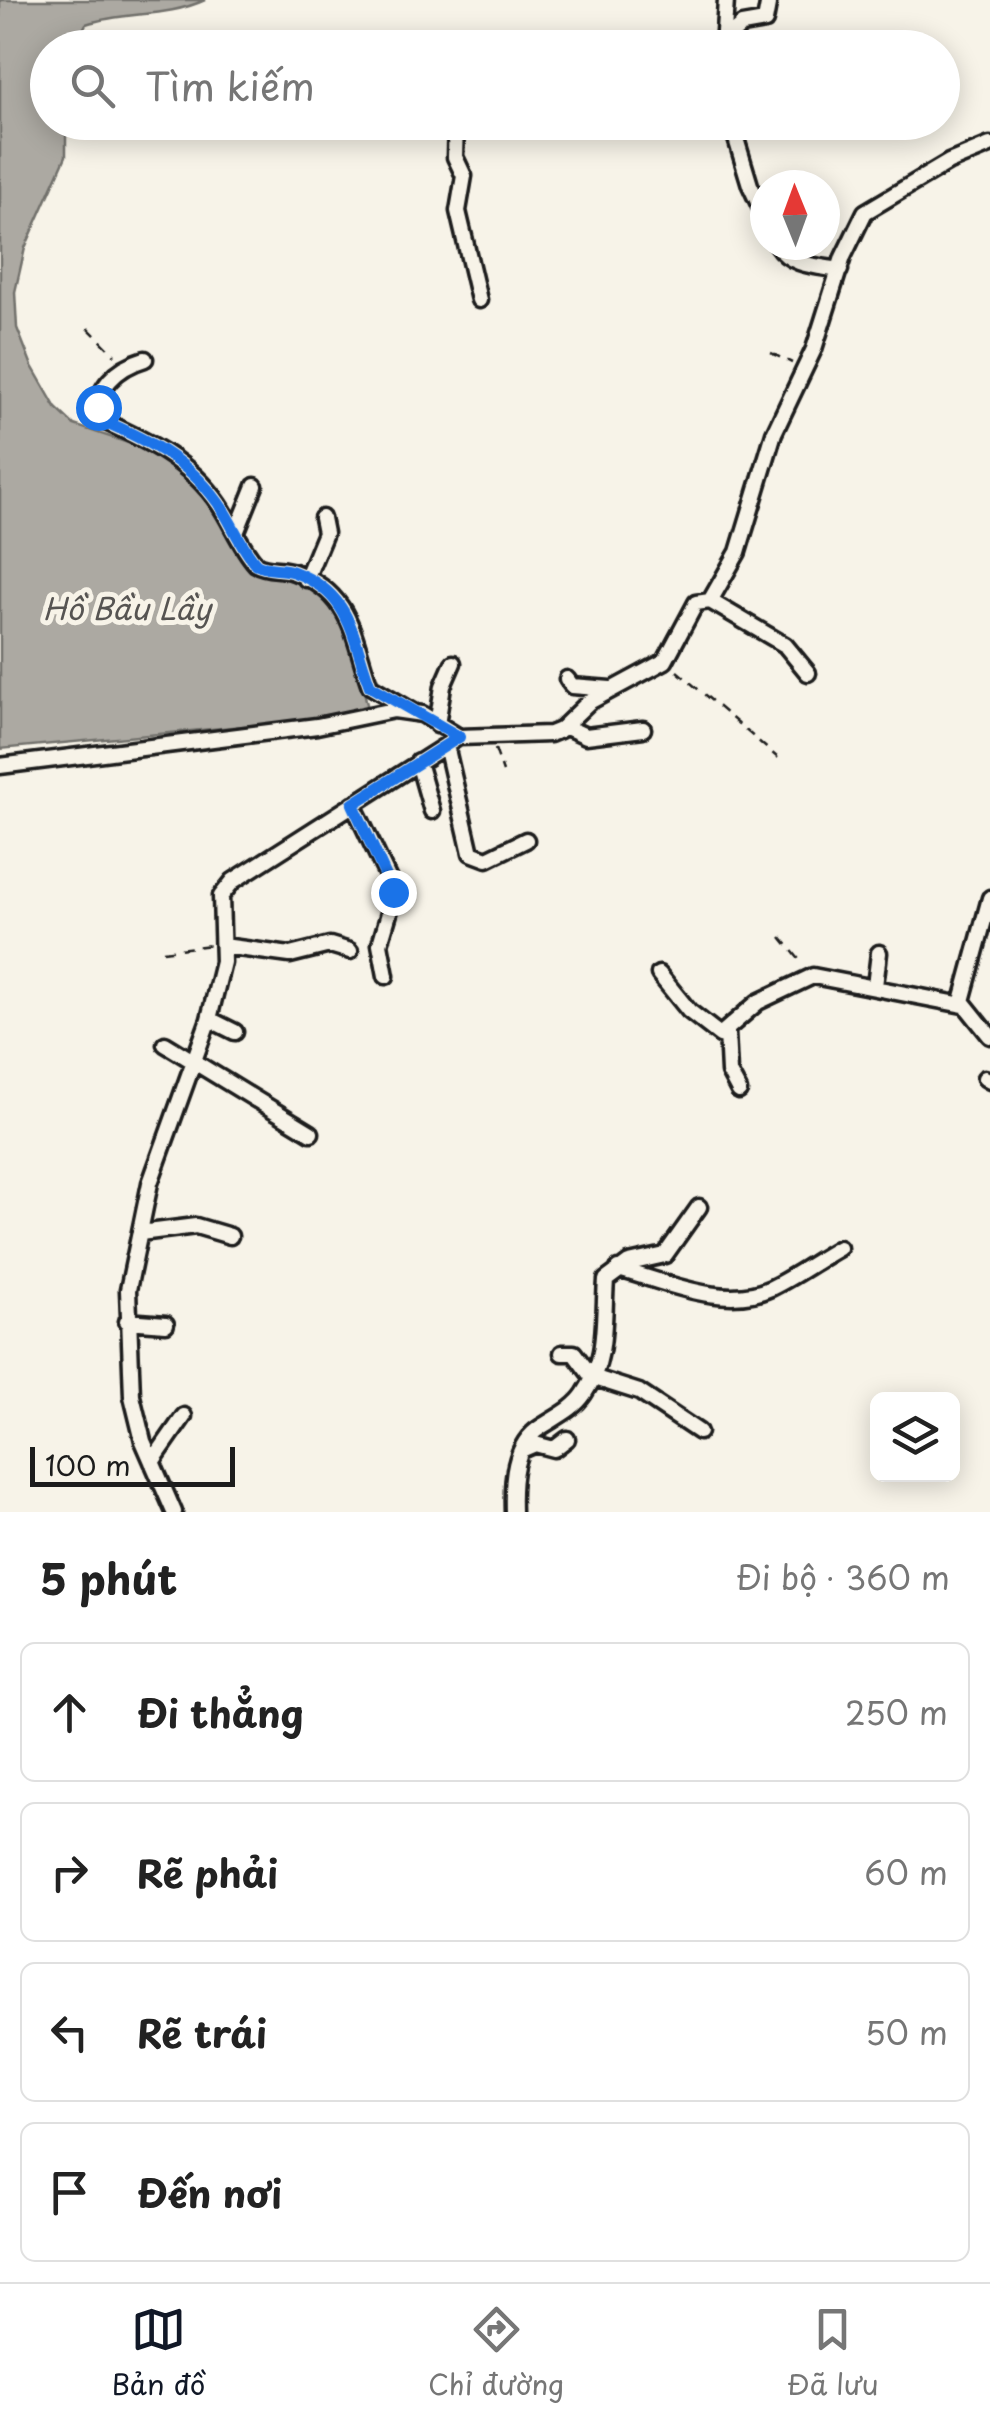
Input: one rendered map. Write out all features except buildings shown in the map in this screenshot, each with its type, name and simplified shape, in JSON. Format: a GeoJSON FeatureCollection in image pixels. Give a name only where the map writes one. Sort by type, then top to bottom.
{"type":"FeatureCollection","features":[{"type":"Feature","properties":{"kind":"street"},"geometry":{"type":"LineString","coordinates":[[724,30],[726,0]]}},
{"type":"Feature","properties":{"kind":"street"},"geometry":{"type":"LineString","coordinates":[[737,30],[742,25],[764,21],[768,4]]}},
{"type":"Feature","properties":{"kind":"street"},"geometry":{"type":"LineString","coordinates":[[455,140],[455,156],[464,176],[458,211],[480,300]]}},
{"type":"Feature","properties":{"kind":"street"},"geometry":{"type":"LineString","coordinates":[[736,140],[750,185]]}},
{"type":"Feature","properties":{"kind":"street"},"geometry":{"type":"LineString","coordinates":[[710,601],[738,552],[774,433],[865,212],[949,162],[990,145]]}},
{"type":"Feature","properties":{"kind":"street"},"geometry":{"type":"LineString","coordinates":[[794,260],[840,270]]}},
{"type":"Feature","properties":{"kind":"street"},"geometry":{"type":"LineString","coordinates":[[145,359],[125,365],[107,383],[98,407],[99,419],[142,437],[190,470],[256,564],[306,579],[349,617],[370,686],[437,725],[452,741],[471,853],[487,859],[526,840]]}},
{"type":"Feature","properties":{"kind":"street"},"geometry":{"type":"LineString","coordinates":[[236,533],[255,486]]}},
{"type":"Feature","properties":{"kind":"street"},"geometry":{"type":"LineString","coordinates":[[306,579],[325,533],[322,518]]}},
{"type":"Feature","properties":{"kind":"street"},"geometry":{"type":"LineString","coordinates":[[174,1512],[152,1462],[132,1396],[128,1290],[174,1108],[208,1019],[224,946],[221,896],[232,880],[452,741],[550,734],[564,726],[579,710],[610,690],[666,661],[696,603],[710,601],[786,645],[808,674]]}},
{"type":"Feature","properties":{"kind":"street"},"geometry":{"type":"LineString","coordinates":[[437,725],[440,698],[453,662]]}},
{"type":"Feature","properties":{"kind":"street"},"geometry":{"type":"LineString","coordinates":[[567,679],[572,686],[610,690]]}},
{"type":"Feature","properties":{"kind":"street"},"geometry":{"type":"LineString","coordinates":[[0,766],[318,726],[394,710],[414,712]]}},
{"type":"Feature","properties":{"kind":"street"},"geometry":{"type":"LineString","coordinates":[[564,726],[586,736],[643,729]]}},
{"type":"Feature","properties":{"kind":"street"},"geometry":{"type":"LineString","coordinates":[[418,762],[432,811]]}},
{"type":"Feature","properties":{"kind":"street"},"geometry":{"type":"LineString","coordinates":[[353,804],[392,886],[392,903],[380,944],[386,976]]}},
{"type":"Feature","properties":{"kind":"street"},"geometry":{"type":"LineString","coordinates":[[964,1005],[990,898]]}},
{"type":"Feature","properties":{"kind":"street"},"geometry":{"type":"LineString","coordinates":[[224,946],[290,955],[330,944],[350,951]]}},
{"type":"Feature","properties":{"kind":"street"},"geometry":{"type":"LineString","coordinates":[[875,986],[879,953]]}},
{"type":"Feature","properties":{"kind":"street"},"geometry":{"type":"LineString","coordinates":[[658,974],[690,1011],[716,1033],[727,1032],[758,1002],[813,976],[964,1005],[990,1036]]}},
{"type":"Feature","properties":{"kind":"street"},"geometry":{"type":"LineString","coordinates":[[208,1019],[235,1032]]}},
{"type":"Feature","properties":{"kind":"street"},"geometry":{"type":"LineString","coordinates":[[727,1032],[729,1072],[740,1091]]}},
{"type":"Feature","properties":{"kind":"street"},"geometry":{"type":"LineString","coordinates":[[165,1044],[311,1134]]}},
{"type":"Feature","properties":{"kind":"street"},"geometry":{"type":"LineString","coordinates":[[514,1512],[521,1450],[537,1428],[576,1404],[592,1377],[604,1337],[606,1280],[618,1269],[665,1255],[699,1207]]}},
{"type":"Feature","properties":{"kind":"street"},"geometry":{"type":"LineString","coordinates":[[140,1233],[196,1226],[230,1236]]}},
{"type":"Feature","properties":{"kind":"street"},"geometry":{"type":"LineString","coordinates":[[618,1269],[712,1294],[743,1296],[770,1288],[839,1248]]}},
{"type":"Feature","properties":{"kind":"street"},"geometry":{"type":"LineString","coordinates":[[127,1321],[166,1324]]}},
{"type":"Feature","properties":{"kind":"street"},"geometry":{"type":"LineString","coordinates":[[562,1353],[578,1355],[592,1377],[639,1392],[699,1432]]}},
{"type":"Feature","properties":{"kind":"street"},"geometry":{"type":"LineString","coordinates":[[152,1462],[184,1416]]}},
{"type":"Feature","properties":{"kind":"street"},"geometry":{"type":"LineString","coordinates":[[521,1450],[535,1444],[554,1448],[567,1439]]}},
{"type":"Feature","properties":{"kind":"path"},"geometry":{"type":"LineString","coordinates":[[88,328],[125,365]]}},
{"type":"Feature","properties":{"kind":"path"},"geometry":{"type":"LineString","coordinates":[[771,353],[804,368]]}},
{"type":"Feature","properties":{"kind":"path"},"geometry":{"type":"LineString","coordinates":[[666,661],[778,758]]}},
{"type":"Feature","properties":{"kind":"path"},"geometry":{"type":"LineString","coordinates":[[490,736],[503,772]]}},
{"type":"Feature","properties":{"kind":"path"},"geometry":{"type":"LineString","coordinates":[[781,937],[813,976]]}},
{"type":"Feature","properties":{"kind":"path"},"geometry":{"type":"LineString","coordinates":[[163,952],[224,946]]}},
{"type":"Feature","properties":{"kind":"water","name":"Hồ Bầu Lầy"},"geometry":{"type":"Polygon","coordinates":[[[0,0],[205,0],[176,10],[86,24],[83,30],[30,30],[30,140],[66,140],[66,156],[25,248],[15,292],[17,328],[32,366],[56,408],[74,425],[158,453],[192,480],[247,557],[276,575],[327,595],[348,619],[368,709],[338,717],[0,749],[0,0]]]}},
{"type":"Feature","properties":{"kind":"route"},"geometry":{"type":"LineString","coordinates":[[98,407],[99,419],[142,437],[190,470],[206,486],[256,564],[295,572],[338,602],[358,637],[374,690],[393,695],[414,712],[459,737],[353,804],[393,892]]}}]}
